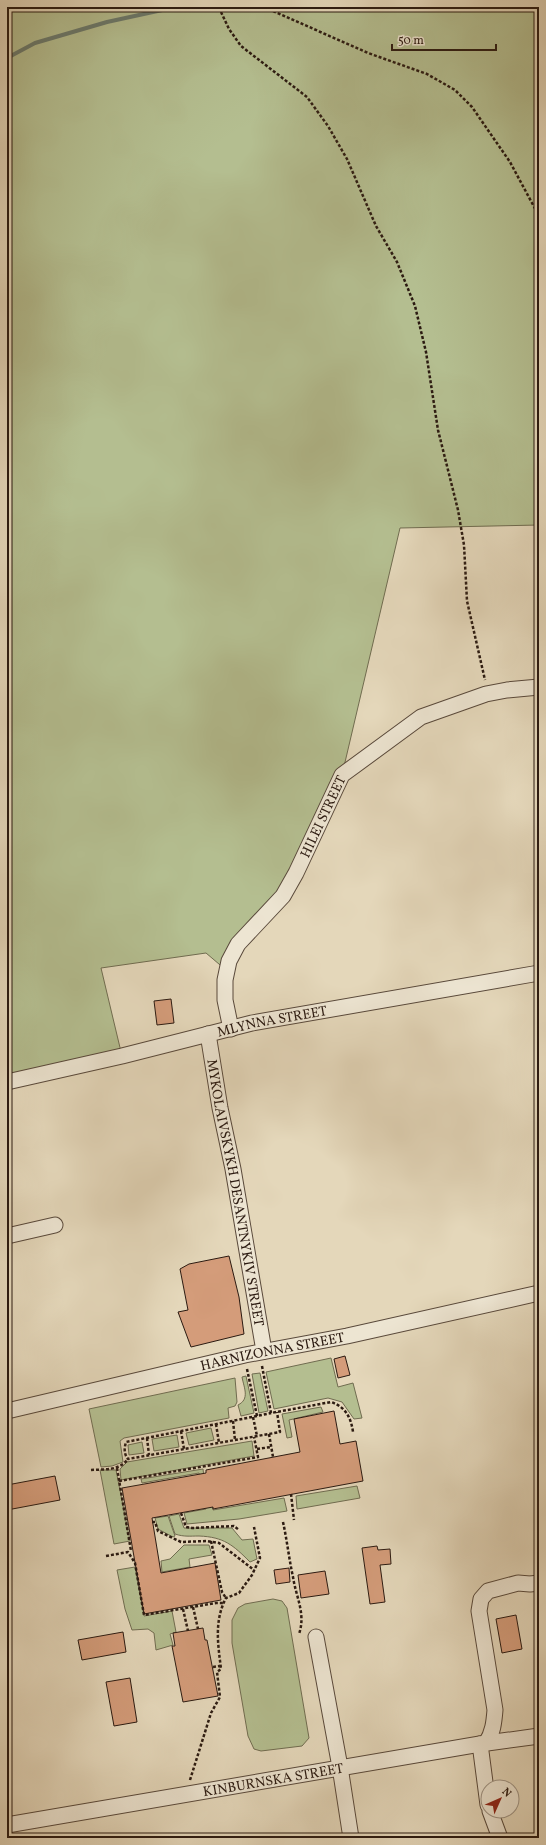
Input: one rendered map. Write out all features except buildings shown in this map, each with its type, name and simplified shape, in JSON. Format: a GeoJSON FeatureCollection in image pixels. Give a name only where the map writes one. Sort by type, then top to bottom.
{"type":"FeatureCollection","features":[{"type":"Feature","properties":{"kind":"street","name":"HILEI STREET"},"geometry":{"type":"LineString","coordinates":[[230,1029],[225,1000],[224,980],[228,961],[238,944],[284,896],[342,775],[421,717],[486,694],[507,690],[539,687]]}},
{"type":"Feature","properties":{"kind":"street","name":"MLYNNA STREET"},"geometry":{"type":"LineString","coordinates":[[7,1082],[122,1056],[252,1023],[539,973]]}},
{"type":"Feature","properties":{"kind":"street","name":"MYKOLAIVSKYKH DESANTNYKIV STREET"},"geometry":{"type":"LineString","coordinates":[[208,1034],[220,1108],[233,1169],[256,1352]]}},
{"type":"Feature","properties":{"kind":"street"},"geometry":{"type":"LineString","coordinates":[[7,1236],[55,1225]]}},
{"type":"Feature","properties":{"kind":"street","name":"HARNIZONNA STREET"},"geometry":{"type":"LineString","coordinates":[[7,1411],[256,1352],[347,1336],[539,1293]]}},
{"type":"Feature","properties":{"kind":"street"},"geometry":{"type":"LineString","coordinates":[[486,1779],[483,1743],[493,1727],[495,1710],[479,1611],[481,1599],[488,1591],[518,1582],[530,1584],[539,1582]]}},
{"type":"Feature","properties":{"kind":"street"},"geometry":{"type":"LineString","coordinates":[[316,1637],[340,1767],[351,1838]]}},
{"type":"Feature","properties":{"kind":"street","name":"KINBURNSKA STREET"},"geometry":{"type":"LineString","coordinates":[[7,1825],[483,1743],[539,1736]]}},
{"type":"Feature","properties":{"kind":"street"},"geometry":{"type":"LineString","coordinates":[[493,1819],[500,1838]]}},
{"type":"Feature","properties":{"kind":"path"},"geometry":{"type":"LineString","coordinates":[[222,7],[221,12],[229,29],[241,46],[307,97],[328,126],[347,159],[376,226],[397,262],[410,294],[426,352],[438,430],[458,510],[464,545],[467,601],[485,676],[486,694]]}},
{"type":"Feature","properties":{"kind":"path"},"geometry":{"type":"LineString","coordinates":[[264,7],[368,53],[427,74],[454,90],[472,107],[510,162],[539,216]]}},
{"type":"Feature","properties":{"kind":"path"},"geometry":{"type":"LineString","coordinates":[[256,1352],[271,1413]]}},
{"type":"Feature","properties":{"kind":"path"},"geometry":{"type":"LineString","coordinates":[[256,1352],[257,1416]]}},
{"type":"Feature","properties":{"kind":"path"},"geometry":{"type":"LineString","coordinates":[[128,1459],[125,1456],[124,1448],[126,1442],[332,1402],[338,1404],[346,1412],[351,1420],[353,1432]]}},
{"type":"Feature","properties":{"kind":"path"},"geometry":{"type":"LineString","coordinates":[[91,1470],[117,1468],[124,1464],[128,1459],[280,1432],[277,1412]]}},
{"type":"Feature","properties":{"kind":"path"},"geometry":{"type":"LineString","coordinates":[[119,1481],[258,1457],[253,1417]]}},
{"type":"Feature","properties":{"kind":"path"},"geometry":{"type":"LineString","coordinates":[[233,1421],[235,1440]]}},
{"type":"Feature","properties":{"kind":"path"},"geometry":{"type":"LineString","coordinates":[[216,1424],[219,1443]]}},
{"type":"Feature","properties":{"kind":"path"},"geometry":{"type":"LineString","coordinates":[[181,1431],[184,1449]]}},
{"type":"Feature","properties":{"kind":"path"},"geometry":{"type":"LineString","coordinates":[[269,1434],[273,1457]]}},
{"type":"Feature","properties":{"kind":"path"},"geometry":{"type":"LineString","coordinates":[[147,1438],[149,1456]]}},
{"type":"Feature","properties":{"kind":"path"},"geometry":{"type":"LineString","coordinates":[[256,1449],[271,1447]]}},
{"type":"Feature","properties":{"kind":"path"},"geometry":{"type":"LineString","coordinates":[[117,1468],[131,1551],[135,1563],[144,1615],[224,1603]]}},
{"type":"Feature","properties":{"kind":"path"},"geometry":{"type":"LineString","coordinates":[[291,1494],[294,1520]]}},
{"type":"Feature","properties":{"kind":"path"},"geometry":{"type":"LineString","coordinates":[[181,1513],[186,1527],[234,1526],[239,1530]]}},
{"type":"Feature","properties":{"kind":"path"},"geometry":{"type":"LineString","coordinates":[[152,1522],[155,1522],[158,1531],[181,1542],[211,1541],[219,1543],[229,1549],[254,1570]]}},
{"type":"Feature","properties":{"kind":"path"},"geometry":{"type":"LineString","coordinates":[[283,1522],[293,1580],[301,1610],[302,1624],[299,1634]]}},
{"type":"Feature","properties":{"kind":"path"},"geometry":{"type":"LineString","coordinates":[[184,1794],[211,1713],[220,1697],[217,1672],[221,1669],[217,1635],[221,1608],[226,1598],[239,1593],[260,1558],[254,1527]]}},
{"type":"Feature","properties":{"kind":"path"},"geometry":{"type":"LineString","coordinates":[[211,1541],[222,1592],[226,1598]]}},
{"type":"Feature","properties":{"kind":"path"},"geometry":{"type":"LineString","coordinates":[[106,1556],[131,1551]]}},
{"type":"Feature","properties":{"kind":"path"},"geometry":{"type":"LineString","coordinates":[[193,1607],[198,1629]]}},
{"type":"Feature","properties":{"kind":"path"},"geometry":{"type":"LineString","coordinates":[[183,1609],[188,1631]]}},
{"type":"Feature","properties":{"kind":"path"},"geometry":{"type":"LineString","coordinates":[[212,1667],[220,1666]]}},
{"type":"Feature","properties":{"kind":"green space"},"geometry":{"type":"Polygon","coordinates":[[[7,7],[539,7],[539,525],[400,528],[342,775],[312,838],[226,970],[206,953],[101,968],[122,1056],[7,1082],[7,7]]]}},
{"type":"Feature","properties":{"kind":"green space"},"geometry":{"type":"Polygon","coordinates":[[[331,1358],[338,1387],[353,1383],[362,1418],[354,1419],[342,1402],[328,1398],[274,1409],[266,1372],[331,1358]]]}},
{"type":"Feature","properties":{"kind":"green space"},"geometry":{"type":"Polygon","coordinates":[[[260,1373],[268,1411],[259,1413],[252,1374],[260,1373]]]}},
{"type":"Feature","properties":{"kind":"green space"},"geometry":{"type":"Polygon","coordinates":[[[246,1376],[254,1413],[241,1416],[238,1405],[244,1400],[245,1389],[242,1377],[246,1376]]]}},
{"type":"Feature","properties":{"kind":"green space"},"geometry":{"type":"Polygon","coordinates":[[[235,1378],[237,1402],[235,1406],[228,1408],[229,1418],[124,1438],[120,1441],[123,1462],[112,1466],[101,1467],[89,1409],[235,1378]]]}},
{"type":"Feature","properties":{"kind":"green space"},"geometry":{"type":"Polygon","coordinates":[[[321,1407],[323,1412],[289,1420],[292,1437],[287,1438],[282,1414],[321,1407]]]}},
{"type":"Feature","properties":{"kind":"green space"},"geometry":{"type":"Polygon","coordinates":[[[211,1428],[214,1440],[189,1445],[186,1433],[211,1428]]]}},
{"type":"Feature","properties":{"kind":"green space"},"geometry":{"type":"Polygon","coordinates":[[[177,1435],[179,1447],[154,1451],[152,1439],[177,1435]]]}},
{"type":"Feature","properties":{"kind":"green space"},"geometry":{"type":"Polygon","coordinates":[[[252,1441],[254,1456],[121,1480],[120,1469],[127,1462],[252,1441]]]}},
{"type":"Feature","properties":{"kind":"green space"},"geometry":{"type":"Polygon","coordinates":[[[142,1442],[144,1453],[129,1455],[128,1445],[142,1442]]]}},
{"type":"Feature","properties":{"kind":"green space"},"geometry":{"type":"Polygon","coordinates":[[[203,1469],[205,1485],[202,1486],[199,1473],[142,1483],[141,1479],[203,1469]]]}},
{"type":"Feature","properties":{"kind":"green space"},"geometry":{"type":"Polygon","coordinates":[[[100,1470],[116,1470],[130,1541],[114,1544],[100,1470]]]}},
{"type":"Feature","properties":{"kind":"green space"},"geometry":{"type":"Polygon","coordinates":[[[357,1486],[360,1498],[297,1509],[296,1496],[357,1486]]]}},
{"type":"Feature","properties":{"kind":"green space"},"geometry":{"type":"Polygon","coordinates":[[[203,1495],[210,1495],[213,1510],[284,1498],[287,1511],[239,1519],[187,1524],[184,1513],[206,1509],[203,1495]]]}},
{"type":"Feature","properties":{"kind":"green space"},"geometry":{"type":"Polygon","coordinates":[[[179,1514],[184,1528],[232,1528],[242,1540],[253,1539],[257,1559],[250,1562],[228,1543],[222,1540],[208,1537],[175,1534],[169,1516],[179,1514]]]}},
{"type":"Feature","properties":{"kind":"green space"},"geometry":{"type":"Polygon","coordinates":[[[168,1516],[175,1536],[173,1537],[158,1529],[155,1518],[168,1516]]]}},
{"type":"Feature","properties":{"kind":"green space"},"geometry":{"type":"Polygon","coordinates":[[[184,1545],[209,1545],[212,1555],[189,1559],[190,1567],[162,1572],[161,1561],[170,1559],[184,1545]]]}},
{"type":"Feature","properties":{"kind":"green space"},"geometry":{"type":"Polygon","coordinates":[[[135,1567],[144,1616],[172,1611],[176,1632],[170,1634],[173,1645],[156,1650],[154,1633],[148,1629],[132,1630],[125,1609],[117,1570],[135,1567]]]}},
{"type":"Feature","properties":{"kind":"green space"},"geometry":{"type":"Polygon","coordinates":[[[273,1599],[282,1601],[287,1608],[309,1738],[302,1746],[261,1751],[254,1749],[248,1736],[232,1643],[232,1620],[238,1608],[245,1604],[273,1599]]]}},
{"type":"Feature","properties":{"kind":"waterway"},"geometry":{"type":"LineString","coordinates":[[7,58],[35,43],[107,22],[176,7]]}}]}
